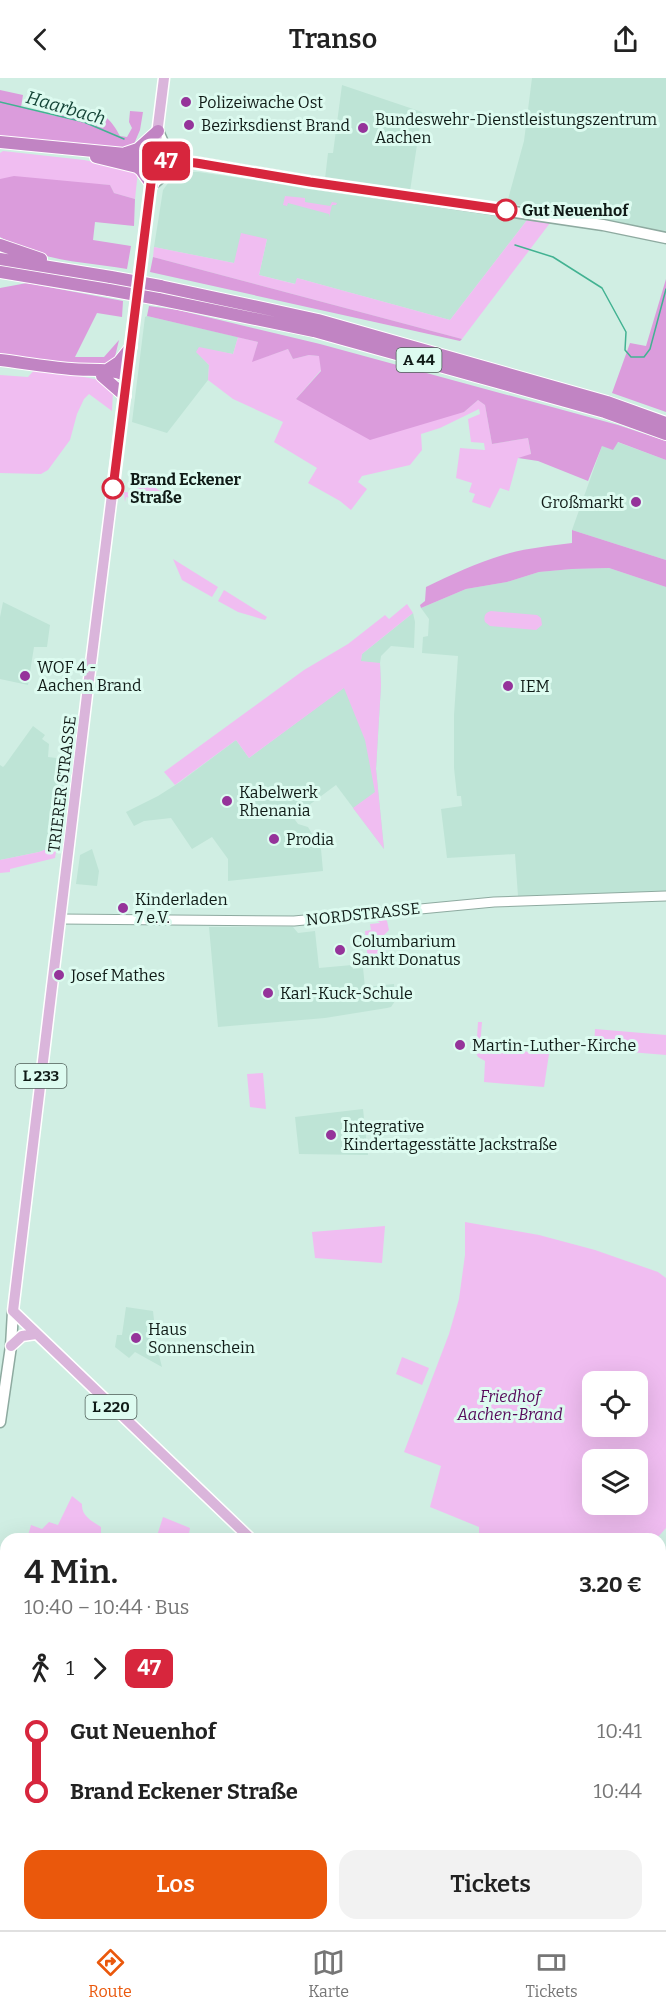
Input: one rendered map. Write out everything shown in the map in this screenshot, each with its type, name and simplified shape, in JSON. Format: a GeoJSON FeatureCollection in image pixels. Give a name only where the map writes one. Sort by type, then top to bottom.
{"type":"FeatureCollection","features":[{"type":"Feature","properties":{"kind":"highway"},"geometry":{"type":"LineString","coordinates":[[125,154],[138,149],[158,131]]}},
{"type":"Feature","properties":{"kind":"highway"},"geometry":{"type":"LineString","coordinates":[[0,142],[154,159]]}},
{"type":"Feature","properties":{"kind":"highway"},"geometry":{"type":"LineString","coordinates":[[0,149],[12,147],[38,149],[138,161],[154,159]]}},
{"type":"Feature","properties":{"kind":"highway"},"geometry":{"type":"LineString","coordinates":[[96,157],[137,167],[152,185]]}},
{"type":"Feature","properties":{"kind":"highway"},"geometry":{"type":"LineString","coordinates":[[0,244],[91,273]]}},
{"type":"Feature","properties":{"kind":"highway","name":"A 44"},"geometry":{"type":"LineString","coordinates":[[0,259],[91,273],[110,284],[158,299],[202,306],[314,331],[605,412],[666,434]]}},
{"type":"Feature","properties":{"kind":"highway","name":"A 44"},"geometry":{"type":"LineString","coordinates":[[0,274],[50,280],[160,286],[318,320],[607,402],[666,423]]}},
{"type":"Feature","properties":{"kind":"highway"},"geometry":{"type":"LineString","coordinates":[[105,373],[119,362],[131,347]]}},
{"type":"Feature","properties":{"kind":"highway"},"geometry":{"type":"LineString","coordinates":[[0,360],[105,373],[119,372],[127,376]]}},
{"type":"Feature","properties":{"kind":"highway"},"geometry":{"type":"LineString","coordinates":[[105,373],[125,396]]}},
{"type":"Feature","properties":{"kind":"main road","name":"TRIERER STRASSE"},"geometry":{"type":"LineString","coordinates":[[0,1417],[11,1346],[13,1311],[60,920],[164,78]]}},
{"type":"Feature","properties":{"kind":"main road"},"geometry":{"type":"LineString","coordinates":[[158,131],[165,147],[185,162]]}},
{"type":"Feature","properties":{"kind":"main road"},"geometry":{"type":"LineString","coordinates":[[154,159],[591,223],[666,238]]}},
{"type":"Feature","properties":{"kind":"main road"},"geometry":{"type":"LineString","coordinates":[[152,185],[167,172],[185,162]]}},
{"type":"Feature","properties":{"kind":"main road","name":"L 220"},"geometry":{"type":"LineString","coordinates":[[13,1311],[245,1533]]}},
{"type":"Feature","properties":{"kind":"main road"},"geometry":{"type":"LineString","coordinates":[[11,1346],[22,1336],[36,1334]]}},
{"type":"Feature","properties":{"kind":"street","name":"NORDSTRASSE"},"geometry":{"type":"LineString","coordinates":[[60,920],[294,921],[494,902],[666,896]]}},
{"type":"Feature","properties":{"kind":"shaded area"},"geometry":{"type":"Polygon","coordinates":[[[532,78],[666,78],[666,231],[507,203],[524,141],[532,78]]]}},
{"type":"Feature","properties":{"kind":"shaded area"},"geometry":{"type":"Polygon","coordinates":[[[342,85],[422,112],[410,191],[325,179],[328,153],[333,153],[342,85]]]}},
{"type":"Feature","properties":{"kind":"shaded area"},"geometry":{"type":"Polygon","coordinates":[[[0,90],[23,95],[21,107],[55,116],[56,104],[82,114],[86,108],[92,110],[106,118],[120,136],[127,137],[132,128],[129,122],[130,111],[143,112],[140,130],[134,144],[124,148],[0,139],[0,90]]]}},
{"type":"Feature","properties":{"kind":"shaded area"},"geometry":{"type":"Polygon","coordinates":[[[181,172],[198,172],[527,220],[450,320],[297,278],[296,284],[259,275],[267,239],[234,263],[154,247],[163,190],[174,175],[181,172]]]}},
{"type":"Feature","properties":{"kind":"shaded area"},"geometry":{"type":"Polygon","coordinates":[[[14,176],[110,185],[114,193],[135,199],[134,226],[95,222],[93,240],[131,246],[127,269],[45,256],[14,245],[0,237],[0,179],[14,176]]]}},
{"type":"Feature","properties":{"kind":"shaded area"},"geometry":{"type":"Polygon","coordinates":[[[153,257],[462,339],[460,341],[150,272],[153,257]]]}},
{"type":"Feature","properties":{"kind":"shaded area"},"geometry":{"type":"Polygon","coordinates":[[[666,279],[666,412],[612,393],[630,343],[646,346],[666,279]]]}},
{"type":"Feature","properties":{"kind":"shaded area"},"geometry":{"type":"Polygon","coordinates":[[[27,283],[123,301],[122,317],[97,313],[75,357],[104,357],[119,340],[114,361],[105,367],[82,366],[0,354],[0,288],[27,283]]]}},
{"type":"Feature","properties":{"kind":"shaded area"},"geometry":{"type":"Polygon","coordinates":[[[149,306],[178,310],[320,344],[618,425],[666,441],[666,460],[618,442],[613,450],[602,446],[588,481],[538,461],[518,458],[531,454],[528,438],[492,444],[485,405],[478,400],[464,412],[370,440],[296,399],[321,371],[319,356],[309,355],[293,359],[288,349],[252,362],[258,342],[147,316],[149,306]]]}},
{"type":"Feature","properties":{"kind":"shaded area"},"geometry":{"type":"Polygon","coordinates":[[[145,317],[238,337],[233,354],[199,348],[197,352],[209,365],[208,380],[167,433],[132,422],[145,317]]]}},
{"type":"Feature","properties":{"kind":"shaded area"},"geometry":{"type":"Polygon","coordinates":[[[617,442],[666,460],[666,560],[572,530],[602,446],[617,442]]]}},
{"type":"Feature","properties":{"kind":"shaded area"},"geometry":{"type":"Polygon","coordinates":[[[572,530],[666,560],[666,587],[609,568],[572,569],[539,572],[507,582],[466,589],[421,608],[420,605],[425,601],[426,587],[473,565],[503,555],[572,543],[572,530]]]}},
{"type":"Feature","properties":{"kind":"shaded area"},"geometry":{"type":"Polygon","coordinates":[[[609,568],[666,587],[666,891],[518,896],[515,854],[447,858],[441,809],[462,806],[461,796],[457,796],[454,768],[454,715],[458,656],[422,653],[423,637],[428,636],[429,619],[421,608],[466,589],[507,582],[539,572],[609,568]]]}},
{"type":"Feature","properties":{"kind":"shaded area"},"geometry":{"type":"Polygon","coordinates":[[[3,602],[50,625],[47,647],[34,647],[28,685],[0,679],[0,617],[3,602]]]}},
{"type":"Feature","properties":{"kind":"shaded area"},"geometry":{"type":"Polygon","coordinates":[[[413,613],[414,648],[391,646],[381,656],[380,663],[381,685],[376,769],[384,849],[336,785],[293,817],[298,824],[308,827],[321,849],[323,871],[228,881],[228,859],[212,837],[192,849],[171,818],[144,821],[134,826],[126,812],[180,782],[236,740],[249,758],[358,677],[362,654],[413,613]]]}},
{"type":"Feature","properties":{"kind":"shaded area"},"geometry":{"type":"Polygon","coordinates":[[[33,726],[45,735],[42,739],[49,744],[48,757],[73,760],[64,844],[0,860],[0,765],[3,767],[5,765],[33,726]]]}},
{"type":"Feature","properties":{"kind":"shaded area"},"geometry":{"type":"Polygon","coordinates":[[[92,849],[99,871],[97,886],[76,884],[80,855],[92,849]]]}},
{"type":"Feature","properties":{"kind":"shaded area","name":"Karl-Kuck-Schule"},"geometry":{"type":"Polygon","coordinates":[[[209,927],[293,927],[298,933],[315,931],[319,968],[352,965],[353,969],[363,968],[365,987],[394,984],[395,1001],[391,1007],[387,1008],[325,1018],[218,1027],[209,927]]]}},
{"type":"Feature","properties":{"kind":"shaded area","name":"Integrative Kindertagesstätte Jackstraße"},"geometry":{"type":"Polygon","coordinates":[[[363,1109],[368,1155],[299,1154],[295,1117],[363,1109]]]}},
{"type":"Feature","properties":{"kind":"shaded area","name":"Haus Sonnenschein"},"geometry":{"type":"Polygon","coordinates":[[[126,1307],[153,1311],[162,1367],[135,1352],[129,1358],[115,1347],[117,1335],[122,1335],[126,1307]]]}},
{"type":"Feature","properties":{"kind":"green space"},"geometry":{"type":"Polygon","coordinates":[[[3,151],[84,160],[138,171],[135,199],[114,193],[110,185],[0,179],[0,153],[3,151]]]}},
{"type":"Feature","properties":{"kind":"green space"},"geometry":{"type":"Polygon","coordinates":[[[285,196],[305,198],[305,202],[330,206],[332,202],[337,203],[332,205],[329,217],[329,214],[288,203],[287,206],[283,205],[285,196]]]}},
{"type":"Feature","properties":{"kind":"green space"},"geometry":{"type":"Polygon","coordinates":[[[527,220],[550,223],[462,339],[153,257],[154,247],[234,263],[241,233],[267,239],[259,275],[295,284],[297,278],[450,320],[527,220]]]}},
{"type":"Feature","properties":{"kind":"green space"},"geometry":{"type":"Polygon","coordinates":[[[238,337],[258,342],[253,361],[288,349],[293,359],[309,355],[320,356],[321,370],[296,399],[464,412],[478,400],[485,405],[492,444],[528,438],[531,455],[518,458],[509,491],[500,488],[490,508],[472,502],[475,494],[469,492],[472,483],[456,478],[460,448],[485,450],[484,443],[471,442],[468,419],[480,414],[479,409],[440,428],[421,434],[422,450],[410,465],[362,476],[358,482],[367,489],[351,510],[308,483],[317,468],[274,442],[283,422],[233,399],[208,380],[209,365],[196,352],[199,347],[233,354],[238,337]]]}},
{"type":"Feature","properties":{"kind":"green space"},"geometry":{"type":"Polygon","coordinates":[[[36,368],[105,381],[113,391],[112,411],[89,394],[77,414],[70,440],[48,470],[41,474],[0,473],[0,375],[28,377],[36,368]]]}},
{"type":"Feature","properties":{"kind":"green space"},"geometry":{"type":"Polygon","coordinates":[[[135,480],[147,482],[163,493],[161,495],[157,493],[152,500],[126,497],[125,502],[124,492],[134,493],[135,480]]]}},
{"type":"Feature","properties":{"kind":"green space"},"geometry":{"type":"Polygon","coordinates":[[[173,559],[218,587],[212,597],[182,580],[173,559]]]}},
{"type":"Feature","properties":{"kind":"green space"},"geometry":{"type":"Polygon","coordinates":[[[224,590],[267,617],[265,620],[238,612],[218,601],[224,590]]]}},
{"type":"Feature","properties":{"kind":"green space"},"geometry":{"type":"Polygon","coordinates":[[[407,604],[413,613],[362,654],[361,661],[380,663],[381,685],[376,769],[384,849],[353,808],[375,792],[365,740],[344,688],[249,758],[236,740],[175,785],[164,772],[304,670],[348,644],[385,615],[389,619],[407,604]]]}},
{"type":"Feature","properties":{"kind":"green space"},"geometry":{"type":"Polygon","coordinates":[[[491,611],[537,615],[541,618],[542,625],[536,630],[490,626],[484,618],[486,613],[491,611]]]}},
{"type":"Feature","properties":{"kind":"green space"},"geometry":{"type":"Polygon","coordinates":[[[57,845],[55,858],[0,873],[0,860],[39,852],[57,845]]]}},
{"type":"Feature","properties":{"kind":"green space"},"geometry":{"type":"Polygon","coordinates":[[[384,918],[389,930],[384,935],[387,960],[368,962],[365,931],[371,930],[370,924],[380,923],[376,919],[384,918]]]}},
{"type":"Feature","properties":{"kind":"green space"},"geometry":{"type":"Polygon","coordinates":[[[478,1022],[482,1022],[480,1047],[549,1054],[544,1087],[484,1082],[485,1061],[476,1053],[478,1022]]]}},
{"type":"Feature","properties":{"kind":"green space"},"geometry":{"type":"Polygon","coordinates":[[[595,1029],[666,1035],[666,1055],[594,1049],[595,1029]]]}},
{"type":"Feature","properties":{"kind":"green space"},"geometry":{"type":"Polygon","coordinates":[[[263,1073],[266,1109],[250,1107],[247,1074],[263,1073]]]}},
{"type":"Feature","properties":{"kind":"green space","name":"Friedhof Aachen-Brand"},"geometry":{"type":"Polygon","coordinates":[[[465,1222],[539,1235],[595,1250],[658,1272],[666,1278],[666,1528],[662,1533],[479,1533],[479,1527],[430,1507],[441,1466],[404,1452],[449,1334],[459,1299],[465,1255],[465,1222]]]}},
{"type":"Feature","properties":{"kind":"green space"},"geometry":{"type":"Polygon","coordinates":[[[385,1226],[382,1263],[315,1258],[312,1232],[385,1226]]]}},
{"type":"Feature","properties":{"kind":"green space"},"geometry":{"type":"Polygon","coordinates":[[[402,1357],[429,1368],[422,1385],[396,1374],[402,1357]]]}},
{"type":"Feature","properties":{"kind":"green space"},"geometry":{"type":"Polygon","coordinates":[[[72,1496],[82,1504],[83,1512],[88,1518],[101,1527],[101,1533],[29,1533],[31,1525],[42,1529],[49,1522],[58,1525],[72,1496]]]}},
{"type":"Feature","properties":{"kind":"green space"},"geometry":{"type":"Polygon","coordinates":[[[163,1517],[190,1528],[189,1533],[158,1533],[163,1517]]]}},
{"type":"Feature","properties":{"kind":"waterway","name":"Haarbach"},"geometry":{"type":"LineString","coordinates":[[0,102],[84,122],[124,139]]}},
{"type":"Feature","properties":{"kind":"waterway","name":"Haarbach"},"geometry":{"type":"LineString","coordinates":[[515,245],[553,257],[602,288],[626,332],[625,350],[631,357],[644,357],[650,349],[666,289]]}},
{"type":"Feature","properties":{"kind":"bus line","name":"47"},"geometry":{"type":"LineString","coordinates":[[113,488],[154,159],[196,163],[506,210]]}},
{"type":"Feature","properties":{"kind":"place","name":"Polizeiwache Ost"},"geometry":{"type":"Point","coordinates":[186,102]}},
{"type":"Feature","properties":{"kind":"place","name":"Bezirksdienst Brand"},"geometry":{"type":"Point","coordinates":[189,125]}},
{"type":"Feature","properties":{"kind":"place","name":"Bundeswehr-Dienstleistungszentrum Aachen"},"geometry":{"type":"Point","coordinates":[363,128]}},
{"type":"Feature","properties":{"kind":"place","name":"Gut Neuenhof"},"geometry":{"type":"Point","coordinates":[506,210]}},
{"type":"Feature","properties":{"kind":"place","name":"Brand Eckener Straße"},"geometry":{"type":"Point","coordinates":[113,488]}},
{"type":"Feature","properties":{"kind":"place","name":"Großmarkt"},"geometry":{"type":"Point","coordinates":[636,502]}},
{"type":"Feature","properties":{"kind":"place","name":"WOF 4 - Aachen Brand"},"geometry":{"type":"Point","coordinates":[25,676]}},
{"type":"Feature","properties":{"kind":"place","name":"IEM"},"geometry":{"type":"Point","coordinates":[508,686]}},
{"type":"Feature","properties":{"kind":"place","name":"Kabelwerk Rhenania"},"geometry":{"type":"Point","coordinates":[227,801]}},
{"type":"Feature","properties":{"kind":"place","name":"Prodia"},"geometry":{"type":"Point","coordinates":[274,839]}},
{"type":"Feature","properties":{"kind":"place","name":"Kinderladen 7 e.V."},"geometry":{"type":"Point","coordinates":[123,908]}},
{"type":"Feature","properties":{"kind":"place","name":"Columbarium Sankt Donatus"},"geometry":{"type":"Point","coordinates":[340,950]}},
{"type":"Feature","properties":{"kind":"place","name":"Josef Mathes"},"geometry":{"type":"Point","coordinates":[59,975]}},
{"type":"Feature","properties":{"kind":"place","name":"Karl-Kuck-Schule"},"geometry":{"type":"Point","coordinates":[268,993]}},
{"type":"Feature","properties":{"kind":"place","name":"Martin-Luther-Kirche"},"geometry":{"type":"Point","coordinates":[460,1045]}},
{"type":"Feature","properties":{"kind":"place","name":"Integrative Kindertagesstätte Jackstraße"},"geometry":{"type":"Point","coordinates":[331,1135]}},
{"type":"Feature","properties":{"kind":"place","name":"Haus Sonnenschein"},"geometry":{"type":"Point","coordinates":[136,1338]}}]}
